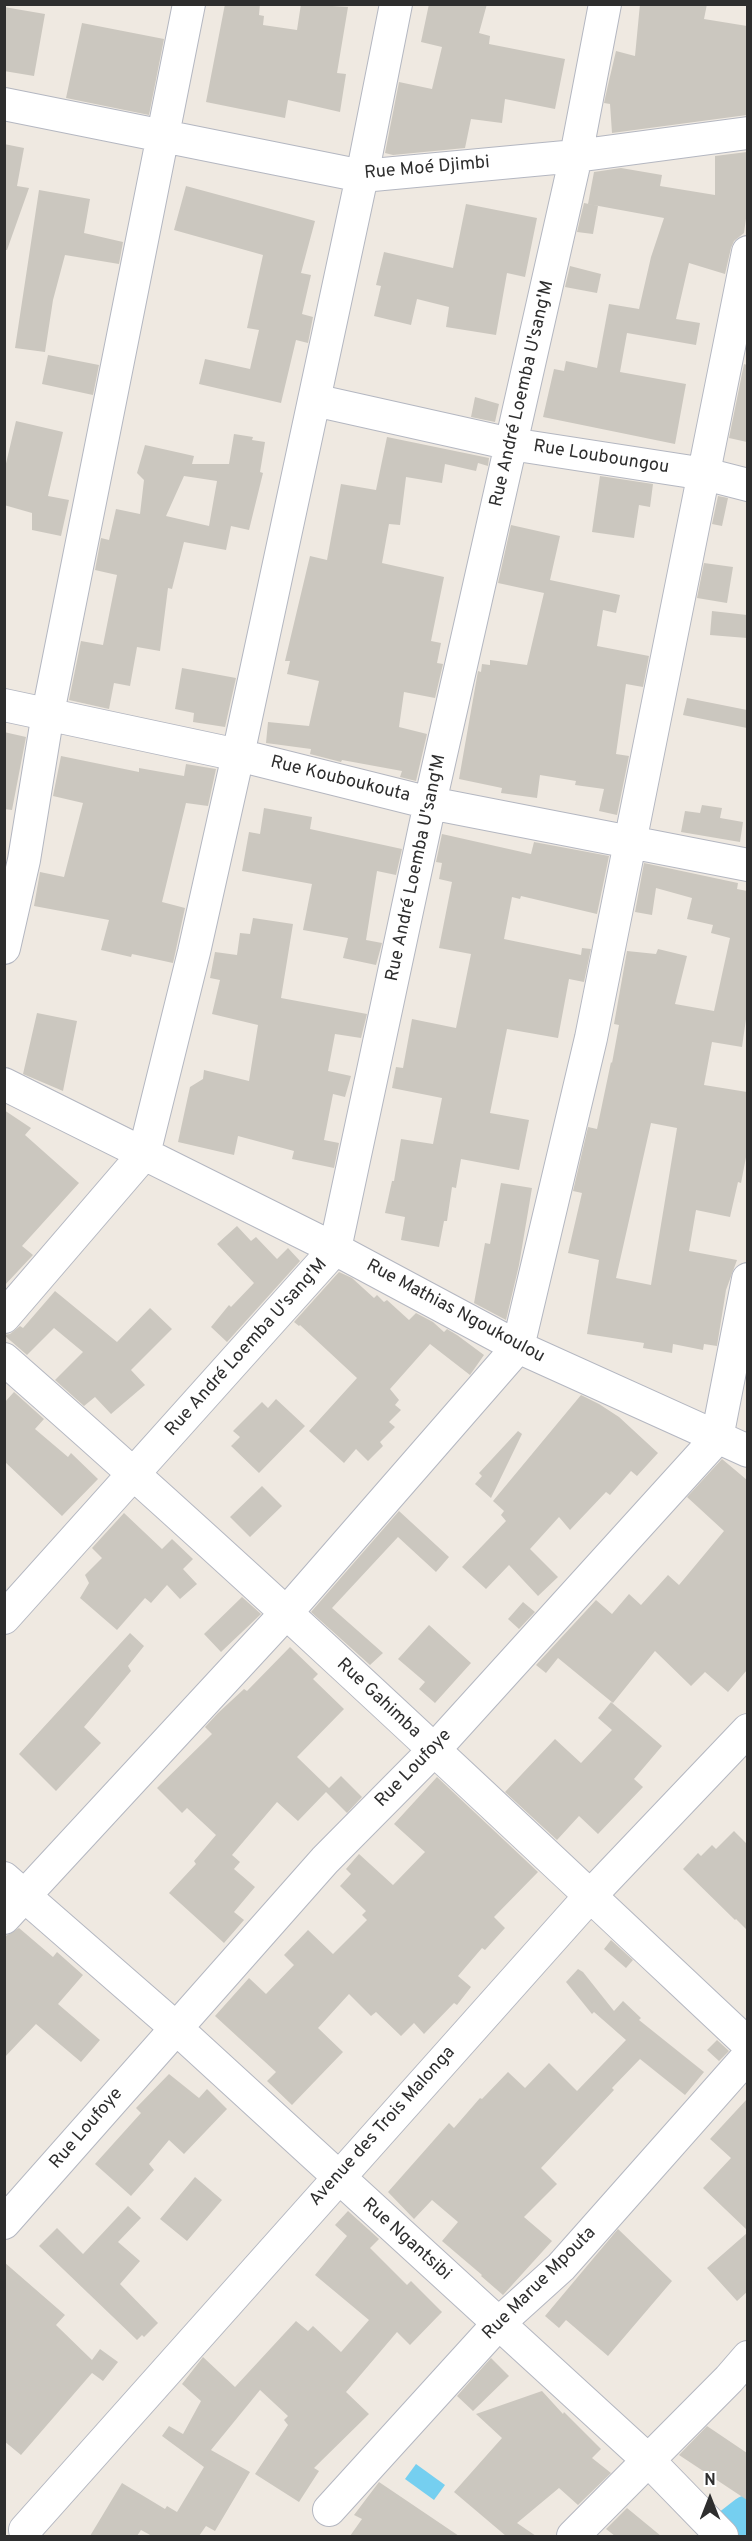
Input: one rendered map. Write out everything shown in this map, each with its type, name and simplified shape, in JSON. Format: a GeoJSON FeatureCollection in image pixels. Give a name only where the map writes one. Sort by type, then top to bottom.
{"type":"FeatureCollection","features":[{"type":"Feature","properties":{"kind":"street"},"geometry":{"type":"LineString","coordinates":[[4,948],[24,860],[48,713],[189,4]]}},
{"type":"Feature","properties":{"kind":"street"},"geometry":{"type":"LineString","coordinates":[[4,1317],[144,1154],[194,952],[362,176],[396,4]]}},
{"type":"Feature","properties":{"kind":"street","name":"Rue André Loemba U'sang'M"},"geometry":{"type":"LineString","coordinates":[[4,1618],[335,1249],[430,803],[576,156],[605,4]]}},
{"type":"Feature","properties":{"kind":"street","name":"Rue Moé Djimbi"},"geometry":{"type":"LineString","coordinates":[[4,104],[362,176],[576,156],[747,133]]}},
{"type":"Feature","properties":{"kind":"street"},"geometry":{"type":"LineString","coordinates":[[11,1897],[287,1612],[518,1347],[591,1038],[705,474],[747,252]]}},
{"type":"Feature","properties":{"kind":"street","name":"Rue Louboungou"},"geometry":{"type":"LineString","coordinates":[[314,400],[512,444],[705,474],[747,485]]}},
{"type":"Feature","properties":{"kind":"street","name":"Rue Kouboukouta"},"geometry":{"type":"LineString","coordinates":[[4,705],[237,755],[430,803],[747,865]]}},
{"type":"Feature","properties":{"kind":"street","name":"Rue Mathias Ngoukoulou"},"geometry":{"type":"LineString","coordinates":[[4,1084],[335,1249],[518,1347],[747,1451]]}},
{"type":"Feature","properties":{"kind":"street"},"geometry":{"type":"LineString","coordinates":[[717,1438],[747,1279]]}},
{"type":"Feature","properties":{"kind":"street","name":"Rue Gahimba"},"geometry":{"type":"LineString","coordinates":[[4,1359],[287,1612],[747,2044]]}},
{"type":"Feature","properties":{"kind":"street","name":"Rue Loufoye"},"geometry":{"type":"LineString","coordinates":[[4,2223],[325,1860],[434,1751],[717,1438]]}},
{"type":"Feature","properties":{"kind":"street","name":"Avenue des Trois Malonga"},"geometry":{"type":"LineString","coordinates":[[22,2529],[590,1896],[747,1730]]}},
{"type":"Feature","properties":{"kind":"street","name":"Rue Ngantsibi"},"geometry":{"type":"LineString","coordinates":[[11,1897],[94,1954],[649,2461],[722,2536]]}},
{"type":"Feature","properties":{"kind":"street","name":"Rue Marue Mpouta"},"geometry":{"type":"LineString","coordinates":[[329,2510],[499,2324],[561,2267],[747,2056]]}},
{"type":"Feature","properties":{"kind":"street"},"geometry":{"type":"LineString","coordinates":[[573,2536],[729,2379],[747,2356]]}},
{"type":"Feature","properties":{"kind":"water"},"geometry":{"type":"Polygon","coordinates":[[[416,2464],[445,2485],[434,2500],[405,2479],[416,2464]]]}},
{"type":"Feature","properties":{"kind":"building"},"geometry":{"type":"Polygon","coordinates":[[[225,4],[260,4],[259,15],[264,16],[263,25],[297,30],[301,4],[348,7],[337,73],[346,74],[340,112],[288,100],[285,118],[206,102],[225,4]]]}},
{"type":"Feature","properties":{"kind":"building"},"geometry":{"type":"Polygon","coordinates":[[[429,4],[487,4],[479,33],[490,36],[489,44],[565,59],[555,109],[505,99],[502,123],[471,119],[465,148],[393,155],[385,153],[399,82],[432,89],[442,47],[421,42],[429,4]]]}},
{"type":"Feature","properties":{"kind":"building"},"geometry":{"type":"Polygon","coordinates":[[[640,4],[707,4],[704,19],[747,26],[747,115],[612,133],[610,104],[604,103],[616,51],[635,56],[640,4]]]}},
{"type":"Feature","properties":{"kind":"building"},"geometry":{"type":"Polygon","coordinates":[[[4,7],[45,14],[34,76],[4,71],[4,7]]]}},
{"type":"Feature","properties":{"kind":"building"},"geometry":{"type":"Polygon","coordinates":[[[82,23],[164,39],[149,115],[66,98],[82,23]]]}},
{"type":"Feature","properties":{"kind":"building"},"geometry":{"type":"Polygon","coordinates":[[[4,144],[24,148],[17,186],[29,188],[7,250],[4,250],[4,144]]]}},
{"type":"Feature","properties":{"kind":"building"},"geometry":{"type":"Polygon","coordinates":[[[747,152],[747,211],[744,233],[734,241],[725,274],[689,263],[676,319],[700,323],[696,345],[627,333],[620,372],[686,384],[675,444],[543,417],[554,369],[564,371],[566,361],[597,368],[609,304],[639,309],[651,257],[664,218],[588,204],[594,172],[621,168],[662,175],[660,186],[715,195],[715,156],[747,152]]]}},
{"type":"Feature","properties":{"kind":"building"},"geometry":{"type":"Polygon","coordinates":[[[186,186],[315,221],[301,273],[311,275],[302,314],[313,317],[308,343],[296,340],[281,403],[199,384],[205,359],[250,369],[259,330],[247,328],[263,255],[174,230],[186,186]]]}},
{"type":"Feature","properties":{"kind":"building"},"geometry":{"type":"Polygon","coordinates":[[[39,190],[90,199],[84,233],[123,242],[119,264],[65,255],[53,300],[45,352],[15,348],[39,190]]]}},
{"type":"Feature","properties":{"kind":"building"},"geometry":{"type":"Polygon","coordinates":[[[584,203],[598,206],[593,234],[577,232],[584,203]]]}},
{"type":"Feature","properties":{"kind":"building"},"geometry":{"type":"Polygon","coordinates":[[[466,204],[537,218],[525,277],[507,273],[496,335],[446,327],[449,307],[417,299],[411,325],[374,316],[381,286],[376,285],[384,252],[453,268],[466,204]]]}},
{"type":"Feature","properties":{"kind":"building"},"geometry":{"type":"Polygon","coordinates":[[[570,266],[601,274],[597,293],[565,287],[570,266]]]}},
{"type":"Feature","properties":{"kind":"building"},"geometry":{"type":"Polygon","coordinates":[[[48,355],[99,365],[93,395],[42,384],[48,355]]]}},
{"type":"Feature","properties":{"kind":"building"},"geometry":{"type":"Polygon","coordinates":[[[744,364],[747,365],[747,442],[729,438],[744,364]]]}},
{"type":"Feature","properties":{"kind":"building"},"geometry":{"type":"Polygon","coordinates":[[[475,397],[499,404],[495,422],[471,417],[475,397]]]}},
{"type":"Feature","properties":{"kind":"building"},"geometry":{"type":"Polygon","coordinates":[[[16,421],[63,432],[48,496],[69,500],[61,536],[32,530],[32,513],[4,505],[4,472],[16,421]]]}},
{"type":"Feature","properties":{"kind":"building"},"geometry":{"type":"Polygon","coordinates":[[[234,434],[253,437],[252,440],[265,442],[260,472],[263,473],[249,530],[231,526],[226,550],[184,542],[172,589],[168,588],[160,651],[137,647],[130,686],[114,683],[109,709],[69,700],[81,641],[103,645],[117,575],[95,570],[101,538],[109,540],[116,509],[140,514],[144,480],[137,473],[145,445],[194,456],[192,464],[229,464],[234,434]],[[184,476],[166,516],[209,526],[217,481],[184,476]]]}},
{"type":"Feature","properties":{"kind":"building"},"geometry":{"type":"Polygon","coordinates":[[[387,437],[489,458],[488,466],[478,463],[476,471],[445,464],[442,483],[406,477],[400,525],[389,524],[382,563],[444,577],[431,641],[441,643],[437,663],[443,664],[435,698],[404,692],[399,727],[427,734],[416,781],[400,777],[402,771],[342,760],[341,762],[310,754],[311,749],[266,743],[268,722],[309,726],[319,681],[287,674],[290,661],[285,661],[310,556],[327,560],[341,484],[376,490],[387,437]]]}},
{"type":"Feature","properties":{"kind":"building"},"geometry":{"type":"Polygon","coordinates":[[[600,476],[653,484],[650,507],[639,505],[634,538],[592,532],[600,476]]]}},
{"type":"Feature","properties":{"kind":"building"},"geometry":{"type":"Polygon","coordinates":[[[718,496],[728,498],[722,526],[712,524],[718,496]]]}},
{"type":"Feature","properties":{"kind":"building"},"geometry":{"type":"Polygon","coordinates":[[[511,525],[560,536],[550,580],[620,595],[616,613],[603,610],[597,646],[649,656],[643,687],[626,684],[616,754],[629,756],[617,815],[599,811],[604,789],[575,785],[576,781],[540,775],[537,798],[501,793],[502,788],[459,779],[478,671],[481,672],[482,664],[490,665],[490,660],[527,665],[544,593],[498,583],[511,525]]]}},
{"type":"Feature","properties":{"kind":"building"},"geometry":{"type":"Polygon","coordinates":[[[704,563],[733,567],[727,603],[697,598],[704,563]]]}},
{"type":"Feature","properties":{"kind":"building"},"geometry":{"type":"Polygon","coordinates":[[[712,611],[747,615],[747,638],[710,635],[712,611]]]}},
{"type":"Feature","properties":{"kind":"building"},"geometry":{"type":"Polygon","coordinates":[[[182,668],[236,678],[225,727],[193,722],[194,713],[175,709],[182,668]]]}},
{"type":"Feature","properties":{"kind":"building"},"geometry":{"type":"Polygon","coordinates":[[[687,698],[747,710],[747,728],[683,715],[687,698]]]}},
{"type":"Feature","properties":{"kind":"building"},"geometry":{"type":"Polygon","coordinates":[[[4,732],[26,737],[12,810],[4,809],[4,732]]]}},
{"type":"Feature","properties":{"kind":"building"},"geometry":{"type":"Polygon","coordinates":[[[61,756],[139,772],[139,768],[184,776],[186,764],[216,769],[208,806],[186,803],[162,902],[185,908],[173,963],[101,950],[109,920],[34,906],[40,872],[64,877],[83,803],[53,796],[61,756]]]}},
{"type":"Feature","properties":{"kind":"building"},"geometry":{"type":"Polygon","coordinates":[[[702,805],[722,808],[720,818],[743,822],[740,842],[681,832],[685,811],[700,813],[702,805]]]}},
{"type":"Feature","properties":{"kind":"building"},"geometry":{"type":"Polygon","coordinates":[[[264,808],[312,817],[310,829],[402,849],[396,875],[377,871],[366,940],[382,943],[376,965],[343,958],[348,938],[303,930],[312,884],[242,871],[249,832],[260,834],[264,808]]]}},
{"type":"Feature","properties":{"kind":"building"},"geometry":{"type":"Polygon","coordinates":[[[442,834],[531,854],[534,842],[609,856],[597,914],[521,896],[520,899],[512,897],[504,939],[581,955],[582,948],[591,949],[584,982],[569,979],[558,1038],[507,1029],[490,1113],[529,1120],[519,1170],[461,1159],[456,1188],[452,1187],[447,1221],[444,1221],[439,1247],[401,1240],[405,1217],[385,1213],[392,1181],[394,1181],[401,1139],[433,1144],[442,1098],[392,1088],[396,1067],[403,1068],[412,1019],[456,1028],[471,954],[439,948],[452,882],[439,879],[442,863],[436,862],[442,834]]]}},
{"type":"Feature","properties":{"kind":"building"},"geometry":{"type":"Polygon","coordinates":[[[644,863],[738,883],[737,889],[747,891],[747,1012],[742,1047],[712,1042],[704,1085],[747,1092],[747,1152],[741,1183],[738,1182],[730,1217],[696,1210],[689,1251],[737,1260],[726,1290],[717,1346],[704,1344],[703,1350],[673,1344],[672,1353],[643,1348],[644,1343],[587,1334],[599,1260],[568,1253],[582,1193],[573,1191],[588,1127],[597,1129],[612,1063],[619,1025],[614,1024],[627,951],[656,954],[658,949],[687,956],[675,1004],[714,1011],[730,938],[711,933],[713,925],[687,919],[692,898],[656,888],[652,915],[635,912],[644,863]],[[651,1123],[616,1278],[651,1285],[677,1128],[651,1123]]]}},
{"type":"Feature","properties":{"kind":"building"},"geometry":{"type":"Polygon","coordinates":[[[253,918],[293,924],[281,998],[367,1014],[361,1038],[335,1034],[328,1071],[351,1076],[345,1097],[333,1094],[324,1140],[339,1143],[334,1168],[292,1159],[294,1151],[238,1136],[234,1155],[178,1142],[190,1087],[203,1079],[204,1070],[249,1081],[258,1025],[212,1014],[220,980],[210,978],[215,952],[237,955],[240,933],[250,934],[253,918]]]}},
{"type":"Feature","properties":{"kind":"building"},"geometry":{"type":"Polygon","coordinates":[[[37,1013],[77,1021],[63,1091],[23,1074],[37,1013]]]}},
{"type":"Feature","properties":{"kind":"building"},"geometry":{"type":"Polygon","coordinates":[[[4,1110],[31,1128],[25,1135],[79,1183],[22,1246],[33,1255],[4,1286],[4,1110]]]}},
{"type":"Feature","properties":{"kind":"building"},"geometry":{"type":"Polygon","coordinates":[[[501,1183],[532,1188],[519,1265],[506,1320],[474,1303],[485,1243],[490,1244],[501,1183]]]}},
{"type":"Feature","properties":{"kind":"building"},"geometry":{"type":"Polygon","coordinates":[[[237,1226],[251,1241],[256,1237],[277,1259],[288,1248],[300,1261],[227,1342],[211,1327],[229,1305],[231,1307],[254,1283],[217,1244],[237,1226]]]}},
{"type":"Feature","properties":{"kind":"building"},"geometry":{"type":"Polygon","coordinates":[[[339,1272],[352,1278],[374,1298],[377,1295],[384,1302],[387,1300],[409,1320],[416,1313],[433,1322],[444,1332],[447,1329],[457,1335],[484,1355],[470,1375],[430,1344],[390,1389],[399,1400],[395,1405],[401,1410],[389,1422],[395,1427],[380,1442],[383,1446],[368,1461],[356,1449],[344,1463],[309,1431],[357,1378],[294,1322],[339,1272]]]}},
{"type":"Feature","properties":{"kind":"building"},"geometry":{"type":"Polygon","coordinates":[[[55,1291],[117,1342],[150,1308],[172,1329],[131,1370],[145,1385],[111,1414],[95,1397],[84,1406],[55,1380],[83,1352],[54,1328],[27,1355],[4,1335],[10,1334],[20,1326],[23,1328],[55,1291]]]}},
{"type":"Feature","properties":{"kind":"building"},"geometry":{"type":"Polygon","coordinates":[[[14,1392],[44,1419],[35,1429],[68,1457],[71,1453],[98,1479],[62,1516],[4,1461],[4,1403],[14,1392]]]}},
{"type":"Feature","properties":{"kind":"building"},"geometry":{"type":"Polygon","coordinates":[[[581,1395],[619,1417],[658,1453],[637,1476],[631,1471],[610,1495],[606,1492],[570,1530],[559,1517],[530,1549],[558,1577],[538,1596],[509,1565],[486,1589],[462,1567],[506,1521],[501,1515],[504,1511],[493,1501],[581,1395]]]}},
{"type":"Feature","properties":{"kind":"building"},"geometry":{"type":"Polygon","coordinates":[[[276,1399],[305,1426],[259,1473],[231,1446],[240,1437],[233,1431],[262,1402],[268,1408],[276,1399]]]}},
{"type":"Feature","properties":{"kind":"building"},"geometry":{"type":"Polygon","coordinates":[[[518,1431],[522,1434],[491,1498],[475,1484],[482,1476],[479,1473],[518,1431]]]}},
{"type":"Feature","properties":{"kind":"building"},"geometry":{"type":"Polygon","coordinates":[[[722,1459],[747,1480],[747,1670],[728,1692],[705,1672],[691,1686],[655,1651],[613,1703],[558,1658],[546,1673],[536,1665],[596,1600],[612,1614],[629,1594],[641,1605],[668,1575],[679,1585],[724,1531],[687,1497],[722,1459]]]}},
{"type":"Feature","properties":{"kind":"building"},"geometry":{"type":"Polygon","coordinates":[[[262,1486],[282,1506],[250,1537],[230,1517],[262,1486]]]}},
{"type":"Feature","properties":{"kind":"building"},"geometry":{"type":"Polygon","coordinates":[[[399,1511],[449,1557],[436,1572],[398,1537],[332,1608],[383,1653],[370,1665],[311,1612],[399,1511]]]}},
{"type":"Feature","properties":{"kind":"building"},"geometry":{"type":"Polygon","coordinates":[[[124,1513],[162,1549],[172,1539],[193,1559],[183,1569],[197,1584],[180,1599],[167,1585],[151,1603],[145,1598],[117,1630],[80,1598],[89,1583],[85,1575],[102,1558],[92,1548],[124,1513]]]}},
{"type":"Feature","properties":{"kind":"building"},"geometry":{"type":"Polygon","coordinates":[[[242,1597],[261,1614],[221,1652],[204,1634],[242,1597]]]}},
{"type":"Feature","properties":{"kind":"building"},"geometry":{"type":"Polygon","coordinates":[[[523,1602],[535,1612],[519,1629],[508,1619],[523,1602]]]}},
{"type":"Feature","properties":{"kind":"building"},"geometry":{"type":"Polygon","coordinates":[[[429,1625],[471,1663],[435,1703],[419,1689],[425,1682],[398,1659],[429,1625]]]}},
{"type":"Feature","properties":{"kind":"building"},"geometry":{"type":"Polygon","coordinates":[[[130,1633],[144,1646],[128,1666],[131,1671],[84,1727],[101,1743],[56,1791],[19,1754],[130,1633]]]}},
{"type":"Feature","properties":{"kind":"building"},"geometry":{"type":"Polygon","coordinates":[[[290,1647],[318,1674],[313,1679],[344,1709],[297,1757],[329,1788],[341,1776],[362,1797],[347,1813],[326,1792],[298,1821],[277,1802],[232,1855],[240,1862],[234,1869],[255,1887],[234,1912],[244,1920],[224,1943],[169,1893],[196,1864],[194,1861],[216,1835],[187,1808],[182,1813],[157,1788],[212,1734],[205,1727],[218,1713],[244,1689],[247,1691],[290,1647]]]}},
{"type":"Feature","properties":{"kind":"building"},"geometry":{"type":"Polygon","coordinates":[[[611,1702],[662,1746],[634,1779],[643,1787],[598,1834],[579,1816],[557,1840],[505,1792],[555,1739],[581,1763],[612,1730],[598,1718],[611,1702]]]}},
{"type":"Feature","properties":{"kind":"building"},"geometry":{"type":"Polygon","coordinates":[[[437,1777],[538,1872],[494,1917],[505,1928],[485,1950],[482,1948],[458,1976],[471,1987],[457,2005],[454,2003],[424,2034],[414,2023],[401,2036],[376,2012],[371,2016],[349,1994],[318,2028],[343,2052],[292,2105],[267,2081],[276,2072],[215,2016],[249,1978],[266,1994],[294,1965],[284,1955],[308,1930],[333,1954],[367,1920],[362,1915],[366,1911],[340,1886],[351,1874],[346,1869],[359,1854],[393,1885],[425,1852],[394,1824],[437,1777]]]}},
{"type":"Feature","properties":{"kind":"building"},"geometry":{"type":"Polygon","coordinates":[[[734,1831],[747,1844],[747,1930],[683,1869],[698,1853],[701,1856],[712,1845],[716,1849],[734,1831]]]}},
{"type":"Feature","properties":{"kind":"building"},"geometry":{"type":"Polygon","coordinates":[[[19,1928],[53,1957],[57,1952],[83,1975],[58,2004],[100,2040],[81,2062],[36,2024],[4,2058],[4,1937],[19,1928]]]}},
{"type":"Feature","properties":{"kind":"building"},"geometry":{"type":"Polygon","coordinates":[[[611,1940],[633,1960],[626,1968],[604,1949],[611,1940]]]}},
{"type":"Feature","properties":{"kind":"building"},"geometry":{"type":"Polygon","coordinates":[[[578,1969],[583,1972],[614,2011],[623,2001],[641,2018],[639,2020],[704,2072],[685,2095],[640,2059],[612,2088],[614,2090],[541,2168],[557,2184],[524,2217],[552,2241],[503,2295],[442,2241],[458,2222],[432,2200],[414,2219],[388,2192],[449,2123],[454,2128],[480,2098],[482,2099],[508,2072],[525,2088],[549,2063],[577,2091],[626,2040],[594,2012],[592,2014],[566,1982],[578,1969]]]}},
{"type":"Feature","properties":{"kind":"building"},"geometry":{"type":"Polygon","coordinates":[[[717,2040],[729,2051],[719,2061],[707,2050],[717,2040]]]}},
{"type":"Feature","properties":{"kind":"building"},"geometry":{"type":"Polygon","coordinates":[[[169,2074],[199,2098],[207,2089],[227,2109],[184,2154],[169,2140],[149,2164],[154,2170],[131,2196],[95,2164],[141,2113],[136,2108],[169,2074]]]}},
{"type":"Feature","properties":{"kind":"building"},"geometry":{"type":"Polygon","coordinates":[[[747,2099],[747,2230],[703,2188],[731,2158],[710,2139],[747,2099]]]}},
{"type":"Feature","properties":{"kind":"building"},"geometry":{"type":"Polygon","coordinates":[[[195,2177],[222,2200],[187,2241],[160,2219],[195,2177]]]}},
{"type":"Feature","properties":{"kind":"building"},"geometry":{"type":"Polygon","coordinates":[[[128,2206],[141,2218],[118,2242],[140,2261],[120,2284],[158,2323],[144,2337],[142,2335],[137,2340],[39,2246],[57,2228],[83,2254],[128,2206]]]}},
{"type":"Feature","properties":{"kind":"building"},"geometry":{"type":"Polygon","coordinates":[[[348,2211],[379,2239],[370,2248],[407,2285],[411,2281],[442,2312],[410,2345],[397,2332],[346,2392],[369,2414],[314,2468],[319,2471],[299,2502],[255,2474],[288,2425],[284,2420],[288,2416],[260,2390],[211,2450],[250,2472],[215,2531],[206,2526],[199,2536],[152,2536],[141,2530],[137,2536],[90,2536],[122,2483],[165,2509],[167,2506],[177,2512],[204,2467],[162,2436],[169,2426],[183,2434],[201,2401],[182,2384],[203,2357],[235,2387],[296,2321],[308,2331],[313,2326],[341,2352],[369,2320],[315,2275],[347,2236],[335,2225],[348,2211]]]}},
{"type":"Feature","properties":{"kind":"building"},"geometry":{"type":"Polygon","coordinates":[[[618,2229],[672,2281],[608,2356],[566,2320],[559,2328],[545,2316],[618,2229]]]}},
{"type":"Feature","properties":{"kind":"building"},"geometry":{"type":"Polygon","coordinates":[[[747,2233],[747,2292],[737,2301],[707,2268],[747,2233]]]}},
{"type":"Feature","properties":{"kind":"building"},"geometry":{"type":"Polygon","coordinates":[[[4,2262],[65,2315],[56,2325],[92,2360],[100,2349],[118,2362],[103,2381],[92,2373],[21,2455],[4,2441],[4,2262]]]}},
{"type":"Feature","properties":{"kind":"building"},"geometry":{"type":"Polygon","coordinates":[[[491,2358],[509,2376],[473,2411],[457,2396],[491,2358]]]}},
{"type":"Feature","properties":{"kind":"building"},"geometry":{"type":"Polygon","coordinates":[[[542,2391],[601,2449],[592,2458],[611,2473],[578,2505],[559,2488],[517,2523],[536,2536],[506,2536],[454,2492],[502,2438],[476,2414],[542,2391]]]}},
{"type":"Feature","properties":{"kind":"building"},"geometry":{"type":"Polygon","coordinates":[[[707,2426],[747,2453],[747,2500],[679,2455],[707,2426]]]}},
{"type":"Feature","properties":{"kind":"building"},"geometry":{"type":"Polygon","coordinates":[[[379,2482],[459,2536],[350,2536],[362,2519],[354,2515],[379,2482]]]}},
{"type":"Feature","properties":{"kind":"building"},"geometry":{"type":"Polygon","coordinates":[[[627,2508],[661,2536],[615,2536],[606,2529],[627,2508]]]}},
{"type":"Feature","properties":{"kind":"waterway"},"geometry":{"type":"LineString","coordinates":[[721,2536],[748,2515]]}}]}
